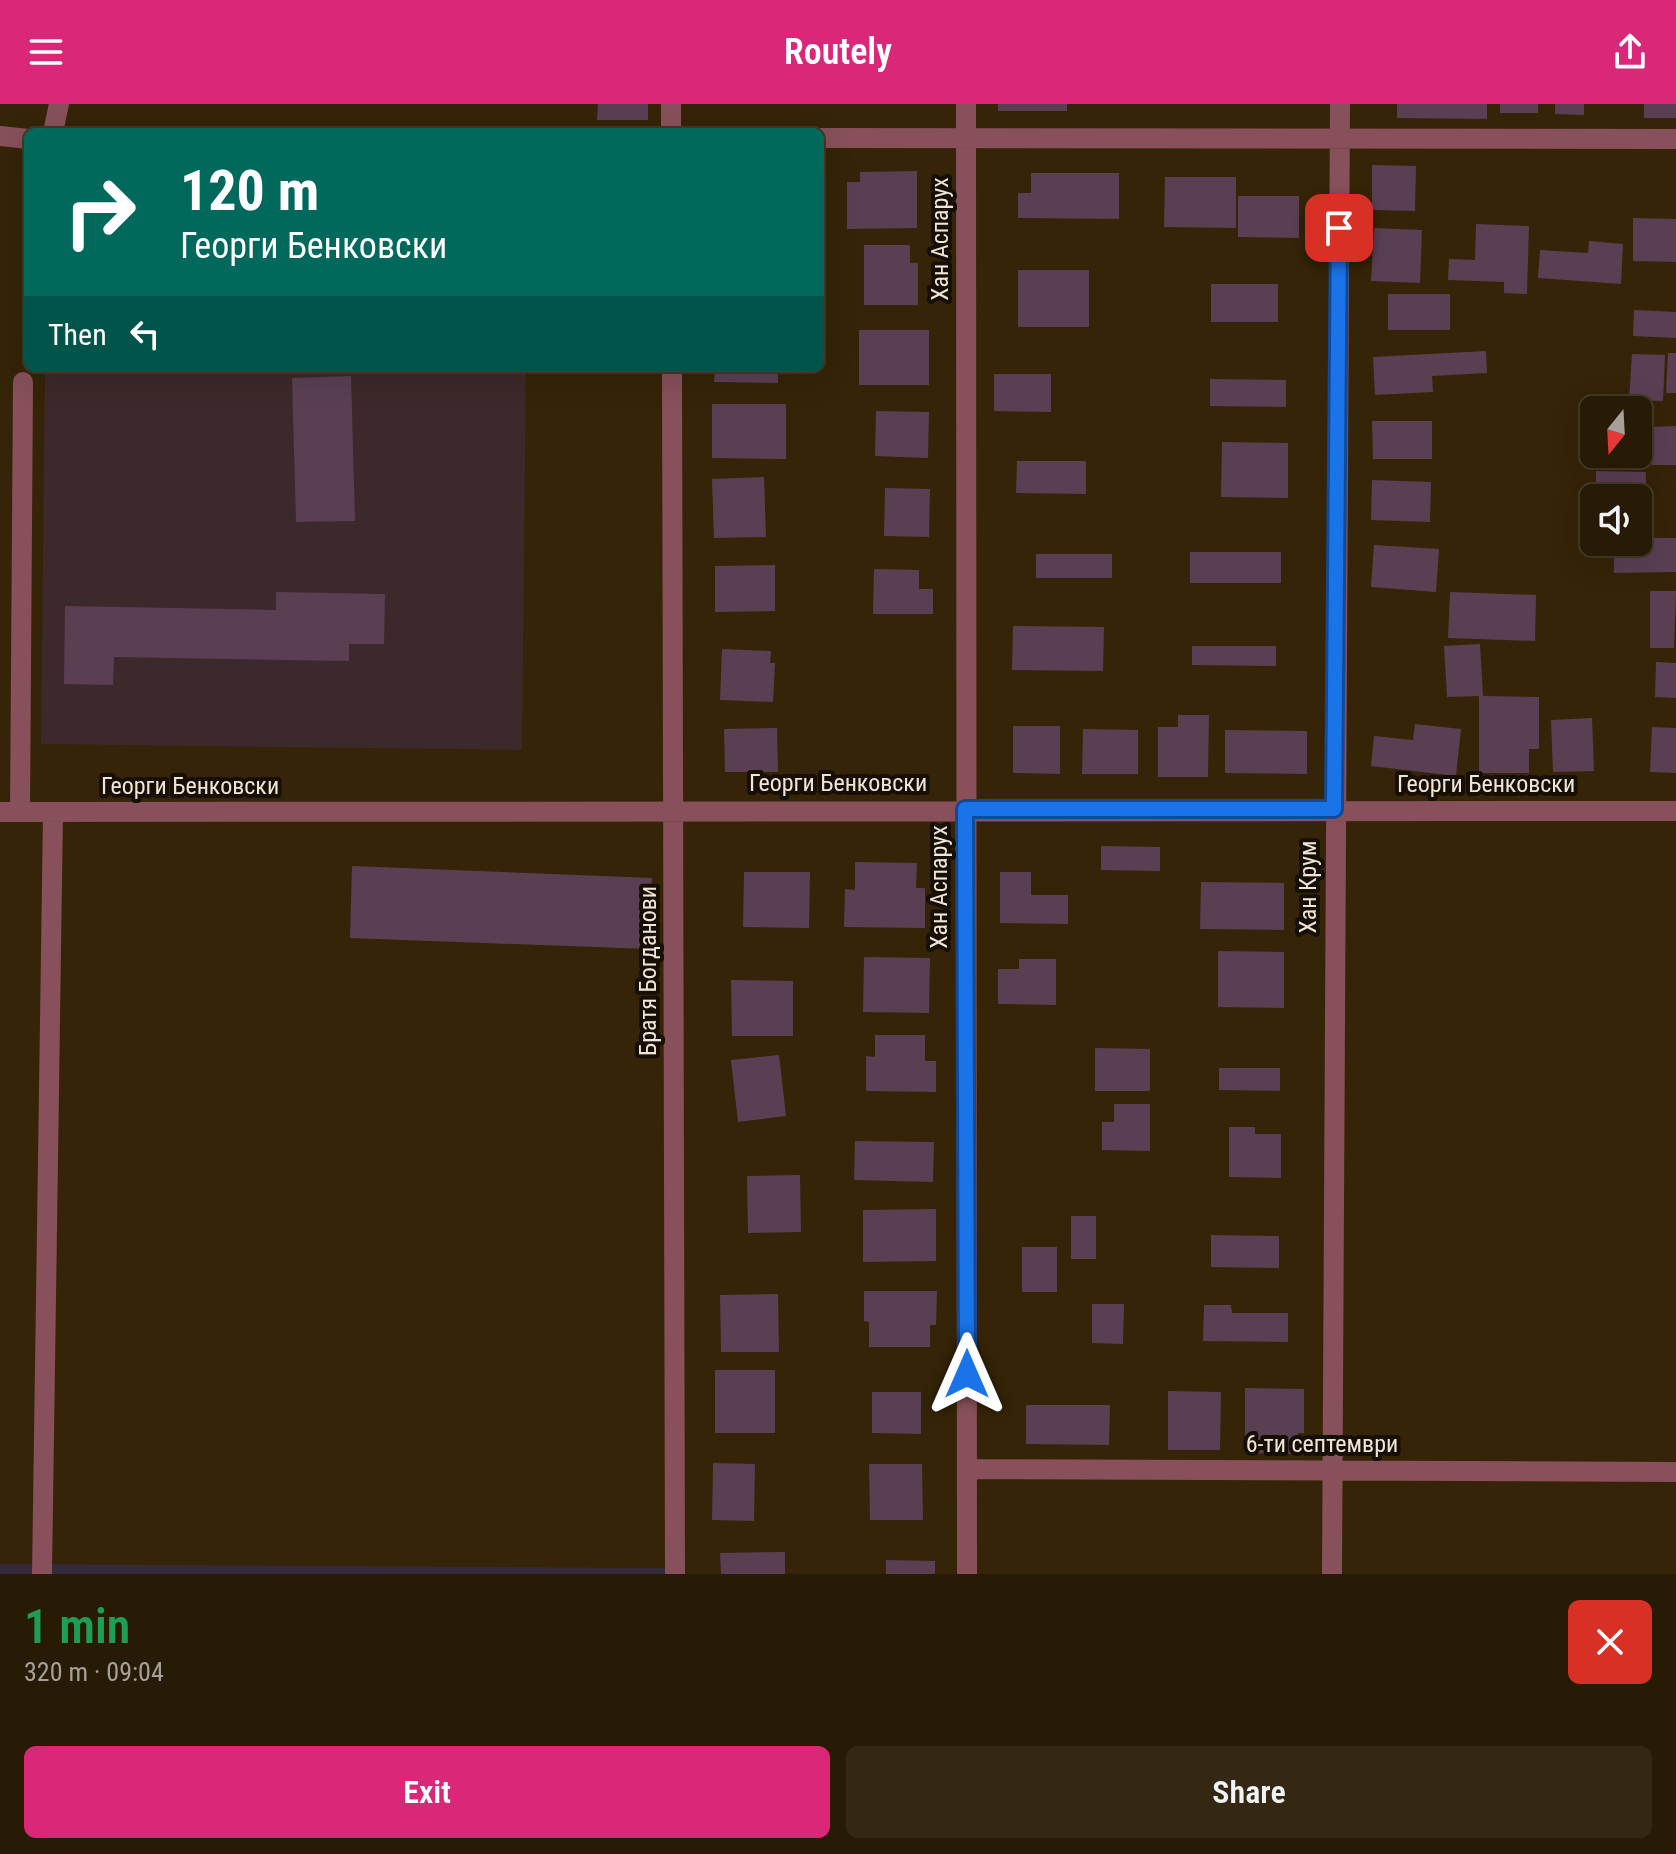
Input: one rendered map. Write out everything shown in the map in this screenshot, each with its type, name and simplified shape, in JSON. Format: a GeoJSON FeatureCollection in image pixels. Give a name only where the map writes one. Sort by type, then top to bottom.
{"type":"FeatureCollection","features":[{"type":"Feature","properties":{"kind":"street"},"geometry":{"type":"LineString","coordinates":[[54,128],[59,104]]}},
{"type":"Feature","properties":{"kind":"street"},"geometry":{"type":"LineString","coordinates":[[671,104],[671,128]]}},
{"type":"Feature","properties":{"kind":"street","name":"Хан Аспарух"},"geometry":{"type":"LineString","coordinates":[[966,104],[967,1574]]}},
{"type":"Feature","properties":{"kind":"street","name":"Хан Крум"},"geometry":{"type":"LineString","coordinates":[[1332,1574],[1340,104]]}},
{"type":"Feature","properties":{"kind":"street"},"geometry":{"type":"LineString","coordinates":[[0,136],[24,139]]}},
{"type":"Feature","properties":{"kind":"street"},"geometry":{"type":"LineString","coordinates":[[824,138],[1340,136],[1676,139]]}},
{"type":"Feature","properties":{"kind":"street","name":"Братя Богданови"},"geometry":{"type":"LineString","coordinates":[[672,372],[675,1574]]}},
{"type":"Feature","properties":{"kind":"street"},"geometry":{"type":"LineString","coordinates":[[10,812],[10,717],[23,382]]}},
{"type":"Feature","properties":{"kind":"street","name":"Георги Бенковски"},"geometry":{"type":"LineString","coordinates":[[10,812],[965,809],[1676,811]]}},
{"type":"Feature","properties":{"kind":"street"},"geometry":{"type":"LineString","coordinates":[[42,1574],[53,813]]}},
{"type":"Feature","properties":{"kind":"street","name":"6-ти септември"},"geometry":{"type":"LineString","coordinates":[[967,1469],[1676,1472]]}},
{"type":"Feature","properties":{"kind":"shaded area"},"geometry":{"type":"Polygon","coordinates":[[[45,372],[526,372],[522,750],[41,744],[45,372]]]}},
{"type":"Feature","properties":{"kind":"shaded area"},"geometry":{"type":"Polygon","coordinates":[[[0,1564],[666,1568],[666,1574],[0,1574],[0,1564]]]}},
{"type":"Feature","properties":{"kind":"building"},"geometry":{"type":"Polygon","coordinates":[[[598,104],[648,104],[648,120],[597,120],[598,104]]]}},
{"type":"Feature","properties":{"kind":"building"},"geometry":{"type":"Polygon","coordinates":[[[998,104],[1067,104],[1067,111],[998,111],[998,104]]]}},
{"type":"Feature","properties":{"kind":"building"},"geometry":{"type":"Polygon","coordinates":[[[1397,104],[1487,104],[1487,119],[1397,118],[1397,104]]]}},
{"type":"Feature","properties":{"kind":"building"},"geometry":{"type":"Polygon","coordinates":[[[1500,104],[1538,104],[1538,113],[1500,113],[1500,104]]]}},
{"type":"Feature","properties":{"kind":"building"},"geometry":{"type":"Polygon","coordinates":[[[1555,104],[1584,104],[1584,115],[1555,114],[1555,104]]]}},
{"type":"Feature","properties":{"kind":"building"},"geometry":{"type":"Polygon","coordinates":[[[1644,104],[1676,104],[1676,118],[1644,118],[1644,104]]]}},
{"type":"Feature","properties":{"kind":"building"},"geometry":{"type":"Polygon","coordinates":[[[1372,165],[1416,166],[1415,211],[1372,210],[1372,165]]]}},
{"type":"Feature","properties":{"kind":"building"},"geometry":{"type":"Polygon","coordinates":[[[917,171],[917,228],[847,229],[847,182],[860,182],[860,172],[917,171]]]}},
{"type":"Feature","properties":{"kind":"building"},"geometry":{"type":"Polygon","coordinates":[[[1031,173],[1119,173],[1119,219],[1018,218],[1018,193],[1031,193],[1031,173]]]}},
{"type":"Feature","properties":{"kind":"building"},"geometry":{"type":"Polygon","coordinates":[[[1165,177],[1236,177],[1236,228],[1164,227],[1165,177]]]}},
{"type":"Feature","properties":{"kind":"building"},"geometry":{"type":"Polygon","coordinates":[[[1238,196],[1299,196],[1299,238],[1238,237],[1238,196]]]}},
{"type":"Feature","properties":{"kind":"building"},"geometry":{"type":"Polygon","coordinates":[[[1633,218],[1676,219],[1676,262],[1633,261],[1633,218]]]}},
{"type":"Feature","properties":{"kind":"building"},"geometry":{"type":"Polygon","coordinates":[[[1476,224],[1529,226],[1527,294],[1504,293],[1504,282],[1448,280],[1449,259],[1475,260],[1476,224]]]}},
{"type":"Feature","properties":{"kind":"building"},"geometry":{"type":"Polygon","coordinates":[[[1374,228],[1422,230],[1420,283],[1371,281],[1374,228]]]}},
{"type":"Feature","properties":{"kind":"building"},"geometry":{"type":"Polygon","coordinates":[[[1589,241],[1623,244],[1621,284],[1538,278],[1540,250],[1588,253],[1589,241]]]}},
{"type":"Feature","properties":{"kind":"building"},"geometry":{"type":"Polygon","coordinates":[[[864,245],[910,245],[910,263],[918,263],[918,305],[864,305],[864,245]]]}},
{"type":"Feature","properties":{"kind":"building"},"geometry":{"type":"Polygon","coordinates":[[[1018,270],[1089,270],[1089,327],[1018,327],[1018,270]]]}},
{"type":"Feature","properties":{"kind":"building"},"geometry":{"type":"Polygon","coordinates":[[[1211,284],[1278,284],[1278,322],[1211,322],[1211,284]]]}},
{"type":"Feature","properties":{"kind":"building"},"geometry":{"type":"Polygon","coordinates":[[[1388,294],[1450,294],[1450,330],[1388,330],[1388,294]]]}},
{"type":"Feature","properties":{"kind":"building"},"geometry":{"type":"Polygon","coordinates":[[[1634,310],[1676,312],[1676,338],[1633,336],[1634,310]]]}},
{"type":"Feature","properties":{"kind":"building"},"geometry":{"type":"Polygon","coordinates":[[[859,330],[929,330],[929,385],[859,385],[859,330]]]}},
{"type":"Feature","properties":{"kind":"building"},"geometry":{"type":"Polygon","coordinates":[[[1486,351],[1487,373],[1432,376],[1433,392],[1375,395],[1373,357],[1486,351]]]}},
{"type":"Feature","properties":{"kind":"building"},"geometry":{"type":"Polygon","coordinates":[[[1668,353],[1676,353],[1676,393],[1666,393],[1668,353]]]}},
{"type":"Feature","properties":{"kind":"building"},"geometry":{"type":"Polygon","coordinates":[[[1632,354],[1665,355],[1663,401],[1652,401],[1652,396],[1629,396],[1632,354]]]}},
{"type":"Feature","properties":{"kind":"building"},"geometry":{"type":"Polygon","coordinates":[[[715,372],[778,372],[778,383],[714,382],[715,372]]]}},
{"type":"Feature","properties":{"kind":"building"},"geometry":{"type":"Polygon","coordinates":[[[994,374],[1051,374],[1051,412],[994,411],[994,374]]]}},
{"type":"Feature","properties":{"kind":"building"},"geometry":{"type":"Polygon","coordinates":[[[351,376],[355,521],[296,522],[292,378],[351,376]]]}},
{"type":"Feature","properties":{"kind":"building"},"geometry":{"type":"Polygon","coordinates":[[[1210,379],[1286,380],[1286,407],[1210,406],[1210,379]]]}},
{"type":"Feature","properties":{"kind":"building"},"geometry":{"type":"Polygon","coordinates":[[[712,404],[786,404],[786,459],[712,458],[712,404]]]}},
{"type":"Feature","properties":{"kind":"building"},"geometry":{"type":"Polygon","coordinates":[[[876,411],[929,412],[928,458],[875,456],[876,411]]]}},
{"type":"Feature","properties":{"kind":"building"},"geometry":{"type":"Polygon","coordinates":[[[1372,421],[1432,421],[1432,459],[1373,459],[1372,421]]]}},
{"type":"Feature","properties":{"kind":"building"},"geometry":{"type":"Polygon","coordinates":[[[1676,426],[1676,465],[1652,465],[1652,427],[1676,426]]]}},
{"type":"Feature","properties":{"kind":"building"},"geometry":{"type":"Polygon","coordinates":[[[1222,442],[1288,443],[1288,498],[1221,497],[1222,442]]]}},
{"type":"Feature","properties":{"kind":"building"},"geometry":{"type":"Polygon","coordinates":[[[1017,461],[1086,461],[1086,494],[1016,493],[1017,461]]]}},
{"type":"Feature","properties":{"kind":"building"},"geometry":{"type":"Polygon","coordinates":[[[1596,471],[1646,472],[1646,484],[1596,484],[1596,471]]]}},
{"type":"Feature","properties":{"kind":"building"},"geometry":{"type":"Polygon","coordinates":[[[764,477],[766,537],[714,538],[712,479],[764,477]]]}},
{"type":"Feature","properties":{"kind":"building"},"geometry":{"type":"Polygon","coordinates":[[[1372,480],[1431,482],[1430,522],[1371,520],[1372,480]]]}},
{"type":"Feature","properties":{"kind":"building"},"geometry":{"type":"Polygon","coordinates":[[[885,488],[930,489],[929,537],[884,536],[885,488]]]}},
{"type":"Feature","properties":{"kind":"building"},"geometry":{"type":"Polygon","coordinates":[[[1652,538],[1676,538],[1676,572],[1614,573],[1614,556],[1652,556],[1652,538]]]}},
{"type":"Feature","properties":{"kind":"building"},"geometry":{"type":"Polygon","coordinates":[[[1374,545],[1439,549],[1436,592],[1371,587],[1374,545]]]}},
{"type":"Feature","properties":{"kind":"building"},"geometry":{"type":"Polygon","coordinates":[[[1190,552],[1281,552],[1281,583],[1190,583],[1190,552]]]}},
{"type":"Feature","properties":{"kind":"building"},"geometry":{"type":"Polygon","coordinates":[[[1036,554],[1112,554],[1112,578],[1036,578],[1036,554]]]}},
{"type":"Feature","properties":{"kind":"building"},"geometry":{"type":"Polygon","coordinates":[[[775,565],[775,611],[715,612],[715,566],[775,565]]]}},
{"type":"Feature","properties":{"kind":"building"},"geometry":{"type":"Polygon","coordinates":[[[874,569],[919,570],[919,589],[933,589],[933,614],[873,614],[874,569]]]}},
{"type":"Feature","properties":{"kind":"building"},"geometry":{"type":"Polygon","coordinates":[[[1650,591],[1676,591],[1674,648],[1650,648],[1650,591]]]}},
{"type":"Feature","properties":{"kind":"building"},"geometry":{"type":"Polygon","coordinates":[[[276,592],[385,594],[384,644],[349,644],[349,661],[114,657],[113,685],[64,684],[65,606],[276,610],[276,592]]]}},
{"type":"Feature","properties":{"kind":"building"},"geometry":{"type":"Polygon","coordinates":[[[1450,592],[1536,595],[1535,641],[1448,638],[1450,592]]]}},
{"type":"Feature","properties":{"kind":"building"},"geometry":{"type":"Polygon","coordinates":[[[1013,626],[1104,627],[1103,671],[1012,670],[1013,626]]]}},
{"type":"Feature","properties":{"kind":"building"},"geometry":{"type":"Polygon","coordinates":[[[1480,644],[1483,696],[1539,697],[1539,749],[1529,749],[1529,773],[1479,773],[1479,696],[1447,697],[1444,646],[1480,644]]]}},
{"type":"Feature","properties":{"kind":"building"},"geometry":{"type":"Polygon","coordinates":[[[1192,646],[1276,646],[1276,666],[1192,665],[1192,646]]]}},
{"type":"Feature","properties":{"kind":"building"},"geometry":{"type":"Polygon","coordinates":[[[722,649],[771,651],[770,663],[775,663],[773,702],[720,700],[722,649]]]}},
{"type":"Feature","properties":{"kind":"building"},"geometry":{"type":"Polygon","coordinates":[[[1656,662],[1676,663],[1676,698],[1655,697],[1656,662]]]}},
{"type":"Feature","properties":{"kind":"building"},"geometry":{"type":"Polygon","coordinates":[[[1178,715],[1209,715],[1208,777],[1158,777],[1158,727],[1178,727],[1178,715]]]}},
{"type":"Feature","properties":{"kind":"building"},"geometry":{"type":"Polygon","coordinates":[[[1592,718],[1594,771],[1553,772],[1551,720],[1592,718]]]}},
{"type":"Feature","properties":{"kind":"building"},"geometry":{"type":"Polygon","coordinates":[[[1415,724],[1461,729],[1456,776],[1371,766],[1374,736],[1413,740],[1415,724]]]}},
{"type":"Feature","properties":{"kind":"building"},"geometry":{"type":"Polygon","coordinates":[[[1013,726],[1060,726],[1060,774],[1013,773],[1013,726]]]}},
{"type":"Feature","properties":{"kind":"building"},"geometry":{"type":"Polygon","coordinates":[[[1652,727],[1676,728],[1676,773],[1650,772],[1652,727]]]}},
{"type":"Feature","properties":{"kind":"building"},"geometry":{"type":"Polygon","coordinates":[[[777,728],[778,772],[725,772],[724,729],[777,728]]]}},
{"type":"Feature","properties":{"kind":"building"},"geometry":{"type":"Polygon","coordinates":[[[1083,729],[1138,730],[1138,774],[1082,774],[1083,729]]]}},
{"type":"Feature","properties":{"kind":"building"},"geometry":{"type":"Polygon","coordinates":[[[1225,730],[1307,731],[1307,774],[1225,773],[1225,730]]]}},
{"type":"Feature","properties":{"kind":"building"},"geometry":{"type":"Polygon","coordinates":[[[1101,846],[1160,847],[1160,871],[1101,870],[1101,846]]]}},
{"type":"Feature","properties":{"kind":"building"},"geometry":{"type":"Polygon","coordinates":[[[855,862],[917,863],[916,888],[925,888],[925,928],[844,927],[845,889],[855,890],[855,862]]]}},
{"type":"Feature","properties":{"kind":"building"},"geometry":{"type":"Polygon","coordinates":[[[352,866],[652,878],[649,949],[350,938],[352,866]]]}},
{"type":"Feature","properties":{"kind":"building"},"geometry":{"type":"Polygon","coordinates":[[[744,872],[810,872],[809,928],[743,927],[744,872]]]}},
{"type":"Feature","properties":{"kind":"building"},"geometry":{"type":"Polygon","coordinates":[[[1000,872],[1031,872],[1031,895],[1068,895],[1068,924],[1000,923],[1000,872]]]}},
{"type":"Feature","properties":{"kind":"building"},"geometry":{"type":"Polygon","coordinates":[[[1201,882],[1284,883],[1284,930],[1200,929],[1201,882]]]}},
{"type":"Feature","properties":{"kind":"building"},"geometry":{"type":"Polygon","coordinates":[[[1218,951],[1284,952],[1284,1008],[1218,1007],[1218,951]]]}},
{"type":"Feature","properties":{"kind":"building"},"geometry":{"type":"Polygon","coordinates":[[[864,957],[930,958],[929,1013],[863,1012],[864,957]]]}},
{"type":"Feature","properties":{"kind":"building"},"geometry":{"type":"Polygon","coordinates":[[[1019,959],[1056,959],[1056,1005],[998,1004],[998,969],[1019,969],[1019,959]]]}},
{"type":"Feature","properties":{"kind":"building"},"geometry":{"type":"Polygon","coordinates":[[[731,980],[793,981],[793,1036],[732,1036],[731,980]]]}},
{"type":"Feature","properties":{"kind":"building"},"geometry":{"type":"Polygon","coordinates":[[[875,1035],[925,1035],[925,1061],[936,1061],[936,1092],[866,1091],[866,1056],[875,1057],[875,1035]]]}},
{"type":"Feature","properties":{"kind":"building"},"geometry":{"type":"Polygon","coordinates":[[[1095,1048],[1150,1049],[1150,1091],[1095,1091],[1095,1048]]]}},
{"type":"Feature","properties":{"kind":"building"},"geometry":{"type":"Polygon","coordinates":[[[779,1055],[786,1116],[738,1122],[731,1060],[779,1055]]]}},
{"type":"Feature","properties":{"kind":"building"},"geometry":{"type":"Polygon","coordinates":[[[1219,1068],[1280,1068],[1280,1091],[1219,1090],[1219,1068]]]}},
{"type":"Feature","properties":{"kind":"building"},"geometry":{"type":"Polygon","coordinates":[[[1114,1104],[1150,1104],[1150,1151],[1102,1150],[1102,1122],[1114,1122],[1114,1104]]]}},
{"type":"Feature","properties":{"kind":"building"},"geometry":{"type":"Polygon","coordinates":[[[1229,1127],[1255,1127],[1255,1134],[1281,1134],[1281,1178],[1229,1177],[1229,1127]]]}},
{"type":"Feature","properties":{"kind":"building"},"geometry":{"type":"Polygon","coordinates":[[[855,1141],[934,1142],[933,1182],[854,1180],[855,1141]]]}},
{"type":"Feature","properties":{"kind":"building"},"geometry":{"type":"Polygon","coordinates":[[[800,1175],[801,1232],[748,1233],[747,1176],[800,1175]]]}},
{"type":"Feature","properties":{"kind":"building"},"geometry":{"type":"Polygon","coordinates":[[[936,1209],[936,1261],[863,1262],[863,1210],[936,1209]]]}},
{"type":"Feature","properties":{"kind":"building"},"geometry":{"type":"Polygon","coordinates":[[[1071,1216],[1096,1216],[1096,1259],[1071,1259],[1071,1216]]]}},
{"type":"Feature","properties":{"kind":"building"},"geometry":{"type":"Polygon","coordinates":[[[1211,1235],[1279,1236],[1279,1268],[1211,1267],[1211,1235]]]}},
{"type":"Feature","properties":{"kind":"building"},"geometry":{"type":"Polygon","coordinates":[[[1022,1247],[1057,1247],[1057,1292],[1022,1292],[1022,1247]]]}},
{"type":"Feature","properties":{"kind":"building"},"geometry":{"type":"Polygon","coordinates":[[[864,1291],[937,1291],[936,1325],[930,1325],[930,1347],[869,1347],[869,1322],[864,1321],[864,1291]]]}},
{"type":"Feature","properties":{"kind":"building"},"geometry":{"type":"Polygon","coordinates":[[[778,1294],[779,1352],[721,1352],[720,1295],[778,1294]]]}},
{"type":"Feature","properties":{"kind":"building"},"geometry":{"type":"Polygon","coordinates":[[[1092,1304],[1124,1304],[1123,1344],[1092,1343],[1092,1304]]]}},
{"type":"Feature","properties":{"kind":"building"},"geometry":{"type":"Polygon","coordinates":[[[1204,1305],[1231,1305],[1232,1313],[1288,1313],[1288,1342],[1203,1341],[1204,1305]]]}},
{"type":"Feature","properties":{"kind":"building"},"geometry":{"type":"Polygon","coordinates":[[[715,1370],[775,1370],[775,1433],[715,1433],[715,1370]]]}},
{"type":"Feature","properties":{"kind":"building"},"geometry":{"type":"Polygon","coordinates":[[[1245,1388],[1304,1389],[1304,1433],[1298,1433],[1298,1454],[1245,1453],[1245,1388]]]}},
{"type":"Feature","properties":{"kind":"building"},"geometry":{"type":"Polygon","coordinates":[[[1168,1391],[1221,1392],[1220,1450],[1168,1450],[1168,1391]]]}},
{"type":"Feature","properties":{"kind":"building"},"geometry":{"type":"Polygon","coordinates":[[[872,1392],[921,1392],[921,1434],[872,1433],[872,1392]]]}},
{"type":"Feature","properties":{"kind":"building"},"geometry":{"type":"Polygon","coordinates":[[[1026,1405],[1110,1405],[1109,1445],[1026,1444],[1026,1405]]]}},
{"type":"Feature","properties":{"kind":"building"},"geometry":{"type":"Polygon","coordinates":[[[713,1463],[755,1464],[754,1521],[712,1520],[713,1463]]]}},
{"type":"Feature","properties":{"kind":"building"},"geometry":{"type":"Polygon","coordinates":[[[869,1464],[922,1464],[923,1520],[870,1520],[869,1464]]]}},
{"type":"Feature","properties":{"kind":"building"},"geometry":{"type":"Polygon","coordinates":[[[785,1552],[785,1574],[721,1574],[720,1553],[785,1552]]]}},
{"type":"Feature","properties":{"kind":"building"},"geometry":{"type":"Polygon","coordinates":[[[886,1560],[935,1561],[935,1574],[886,1574],[886,1560]]]}},
{"type":"Feature","properties":{"kind":"route"},"geometry":{"type":"LineString","coordinates":[[967,1374],[965,809],[1334,809],[1339,228]]}}]}
